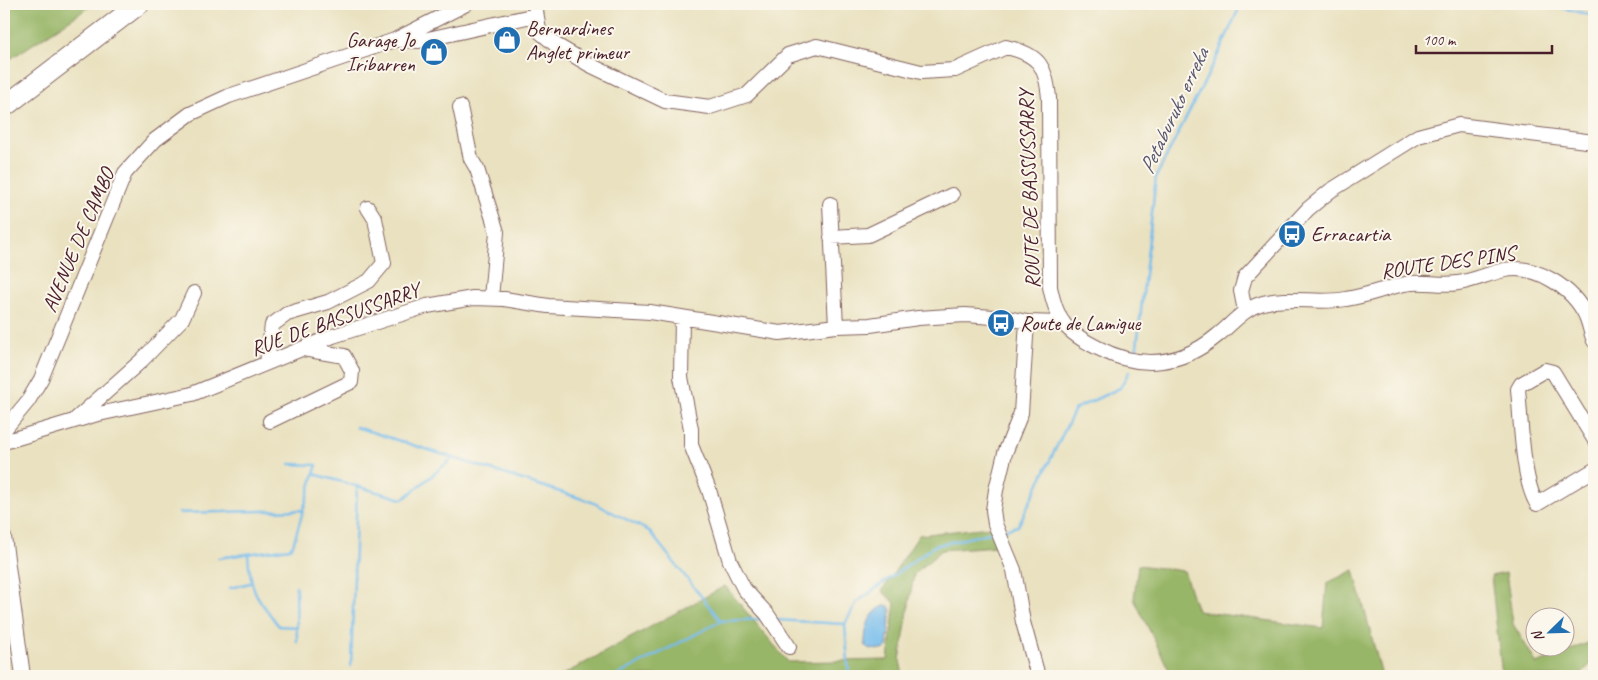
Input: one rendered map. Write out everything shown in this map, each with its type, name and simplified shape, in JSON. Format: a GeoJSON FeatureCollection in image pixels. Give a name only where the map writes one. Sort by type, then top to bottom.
{"type":"FeatureCollection","features":[{"type":"Feature","properties":{"kind":"highway"},"geometry":{"type":"LineString","coordinates":[[4,91],[119,4]]}},
{"type":"Feature","properties":{"kind":"highway"},"geometry":{"type":"LineString","coordinates":[[4,107],[139,4]]}},
{"type":"Feature","properties":{"kind":"street","name":"AVENUE DE CAMBO"},"geometry":{"type":"LineString","coordinates":[[4,430],[28,401],[41,379],[125,173],[155,140],[190,114],[229,96],[395,40],[466,4]]}},
{"type":"Feature","properties":{"kind":"street","name":"AVENUE DE CAMBO"},"geometry":{"type":"LineString","coordinates":[[395,40],[419,40],[535,10]]}},
{"type":"Feature","properties":{"kind":"street","name":"ROUTE DE BASSUSSARRY"},"geometry":{"type":"LineString","coordinates":[[535,10],[539,31],[556,45],[590,65],[665,101],[710,107],[747,95],[788,55],[817,46],[921,72],[955,70],[1006,47],[1032,56],[1041,68],[1048,87],[1050,287],[1055,310],[1062,323]]}},
{"type":"Feature","properties":{"kind":"street"},"geometry":{"type":"LineString","coordinates":[[460,108],[471,159],[477,169],[497,232],[491,298]]}},
{"type":"Feature","properties":{"kind":"street"},"geometry":{"type":"LineString","coordinates":[[1245,311],[1241,291],[1245,277],[1308,209],[1330,191],[1418,136],[1459,125],[1594,142]]}},
{"type":"Feature","properties":{"kind":"street"},"geometry":{"type":"LineString","coordinates":[[831,237],[868,235],[952,195]]}},
{"type":"Feature","properties":{"kind":"street"},"geometry":{"type":"LineString","coordinates":[[830,204],[836,326],[870,325],[918,318],[965,315],[1008,318],[1027,322],[1062,323]]}},
{"type":"Feature","properties":{"kind":"street"},"geometry":{"type":"LineString","coordinates":[[268,363],[272,325],[293,311],[328,302],[369,281],[384,262],[375,219],[368,208]]}},
{"type":"Feature","properties":{"kind":"street","name":"ROUTE DES PINS"},"geometry":{"type":"LineString","coordinates":[[1062,323],[1077,338],[1130,362],[1171,360],[1200,348],[1245,311],[1265,303],[1283,301],[1322,303],[1347,299],[1406,284],[1451,284],[1474,281],[1505,270],[1523,270],[1548,278],[1575,300],[1585,315],[1594,341]]}},
{"type":"Feature","properties":{"kind":"street"},"geometry":{"type":"LineString","coordinates":[[74,420],[142,360],[182,319],[194,293]]}},
{"type":"Feature","properties":{"kind":"street","name":"RUE DE BASSUSSARRY"},"geometry":{"type":"LineString","coordinates":[[4,442],[74,420],[192,394],[333,336],[427,306],[473,298],[491,298],[541,305],[650,312],[780,333],[836,326]]}},
{"type":"Feature","properties":{"kind":"street"},"geometry":{"type":"LineString","coordinates":[[682,318],[681,377],[691,429],[691,445],[709,490],[730,561],[744,589],[767,614],[789,647]]}},
{"type":"Feature","properties":{"kind":"street"},"geometry":{"type":"LineString","coordinates":[[1027,322],[1022,370],[1024,397],[1021,413],[1005,453],[996,490],[994,510],[996,524],[1014,570],[1023,622],[1038,676]]}},
{"type":"Feature","properties":{"kind":"street"},"geometry":{"type":"LineString","coordinates":[[270,421],[351,382],[352,371],[344,356],[302,349]]}},
{"type":"Feature","properties":{"kind":"street"},"geometry":{"type":"LineString","coordinates":[[1594,439],[1553,372],[1545,370],[1521,384],[1518,389],[1528,480],[1532,496],[1537,504],[1594,470]]}},
{"type":"Feature","properties":{"kind":"street"},"geometry":{"type":"LineString","coordinates":[[4,537],[23,676]]}},
{"type":"Feature","properties":{"kind":"green space"},"geometry":{"type":"Polygon","coordinates":[[[4,4],[94,4],[4,63],[4,4]]]}},
{"type":"Feature","properties":{"kind":"green space"},"geometry":{"type":"Polygon","coordinates":[[[990,527],[997,546],[942,550],[914,574],[900,660],[903,676],[561,676],[725,586],[788,662],[888,660],[895,603],[882,591],[919,535],[990,527]]]}},
{"type":"Feature","properties":{"kind":"green space"},"geometry":{"type":"Polygon","coordinates":[[[1138,565],[1184,571],[1197,611],[1323,628],[1327,583],[1354,570],[1382,676],[1172,676],[1134,599],[1138,565]]]}},
{"type":"Feature","properties":{"kind":"green space"},"geometry":{"type":"Polygon","coordinates":[[[1506,573],[1513,624],[1526,646],[1526,658],[1533,658],[1537,664],[1551,658],[1576,658],[1576,648],[1590,642],[1594,646],[1594,661],[1579,676],[1502,676],[1491,576],[1506,573]]]}},
{"type":"Feature","properties":{"kind":"water"},"geometry":{"type":"Polygon","coordinates":[[[884,606],[889,606],[891,610],[887,647],[883,650],[869,649],[865,645],[868,622],[874,613],[884,606]]]}},
{"type":"Feature","properties":{"kind":"waterway","name":"Petaburuko erreka"},"geometry":{"type":"LineString","coordinates":[[1136,355],[1156,177],[1217,57],[1241,4]]}},
{"type":"Feature","properties":{"kind":"waterway"},"geometry":{"type":"LineString","coordinates":[[1547,4],[1594,16]]}},
{"type":"Feature","properties":{"kind":"waterway","name":"Petaburuko erreka"},"geometry":{"type":"LineString","coordinates":[[1003,530],[1018,526],[1075,409],[1120,388],[1129,372]]}},
{"type":"Feature","properties":{"kind":"waterway"},"geometry":{"type":"LineString","coordinates":[[356,427],[592,502],[649,531],[721,621]]}},
{"type":"Feature","properties":{"kind":"waterway"},"geometry":{"type":"LineString","coordinates":[[218,558],[290,548],[293,545],[314,474],[402,499],[453,458]]}},
{"type":"Feature","properties":{"kind":"waterway"},"geometry":{"type":"LineString","coordinates":[[290,464],[317,465],[314,474]]}},
{"type":"Feature","properties":{"kind":"waterway"},"geometry":{"type":"LineString","coordinates":[[351,666],[357,487]]}},
{"type":"Feature","properties":{"kind":"waterway"},"geometry":{"type":"LineString","coordinates":[[179,513],[303,510]]}},
{"type":"Feature","properties":{"kind":"waterway","name":"Petaburuko erreka"},"geometry":{"type":"LineString","coordinates":[[849,676],[845,624],[857,602],[934,546],[993,532]]}},
{"type":"Feature","properties":{"kind":"waterway"},"geometry":{"type":"LineString","coordinates":[[248,555],[253,587],[260,601],[279,626],[297,627]]}},
{"type":"Feature","properties":{"kind":"waterway"},"geometry":{"type":"LineString","coordinates":[[230,588],[250,583]]}},
{"type":"Feature","properties":{"kind":"waterway"},"geometry":{"type":"LineString","coordinates":[[296,586],[297,642]]}},
{"type":"Feature","properties":{"kind":"waterway"},"geometry":{"type":"LineString","coordinates":[[616,676],[721,621],[763,619]]}},
{"type":"Feature","properties":{"kind":"waterway"},"geometry":{"type":"LineString","coordinates":[[776,620],[845,624]]}},
{"type":"Feature","properties":{"kind":"place","name":"Bernardines Anglet primeur"},"geometry":{"type":"Point","coordinates":[507,40]}},
{"type":"Feature","properties":{"kind":"place","name":"Garage Jo Iribarren"},"geometry":{"type":"Point","coordinates":[434,52]}},
{"type":"Feature","properties":{"kind":"place","name":"Erracartia"},"geometry":{"type":"Point","coordinates":[1292,234]}},
{"type":"Feature","properties":{"kind":"place","name":"Route de Lamigue"},"geometry":{"type":"Point","coordinates":[1001,323]}}]}
